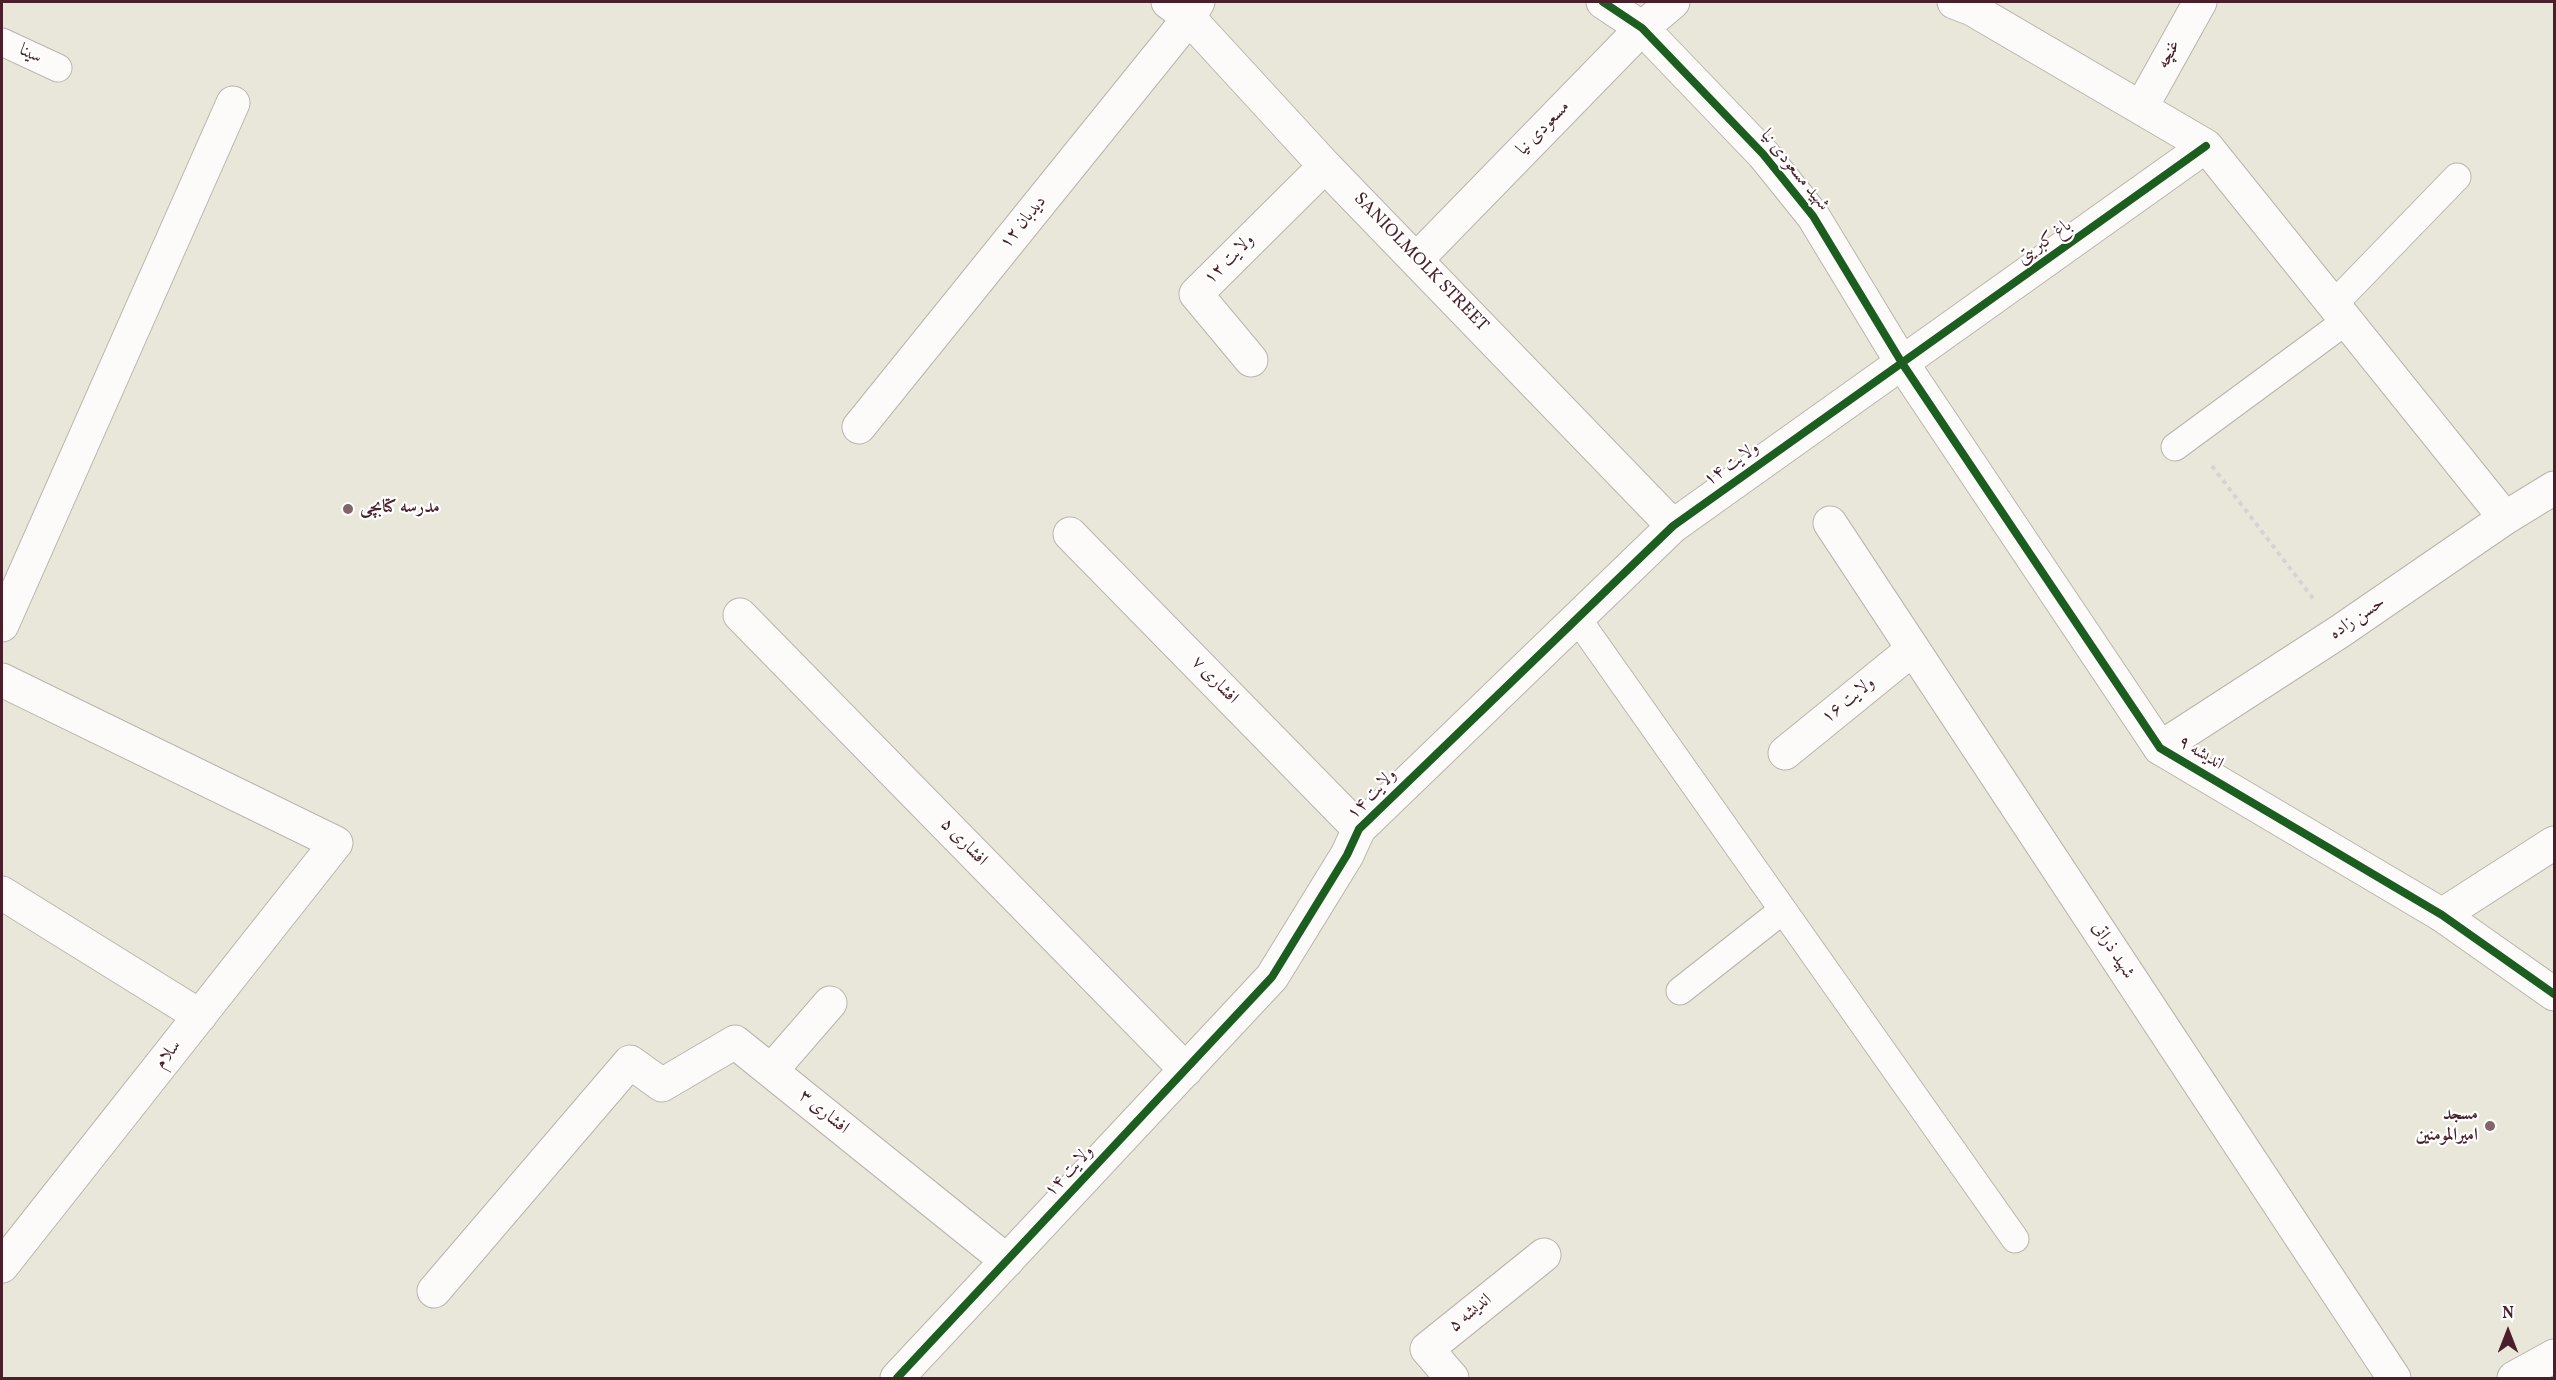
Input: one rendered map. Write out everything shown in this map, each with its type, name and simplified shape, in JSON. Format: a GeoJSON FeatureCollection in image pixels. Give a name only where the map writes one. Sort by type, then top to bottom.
{"type":"FeatureCollection","features":[{"type":"Feature","properties":{"kind":"street","name":"شهید مسعودی نیا"},"geometry":{"type":"LineString","coordinates":[[1603,2],[1642,28],[1763,154],[1813,216],[1902,363]]}},
{"type":"Feature","properties":{"kind":"street","name":"مسعودی نیا"},"geometry":{"type":"LineString","coordinates":[[1417,259],[1642,28],[1673,2]]}},
{"type":"Feature","properties":{"kind":"street"},"geometry":{"type":"LineString","coordinates":[[1954,2],[1972,9],[2206,146],[2505,518]]}},
{"type":"Feature","properties":{"kind":"street","name":"غنچه"},"geometry":{"type":"LineString","coordinates":[[2140,108],[2200,2]]}},
{"type":"Feature","properties":{"kind":"street","name":"SANIOLMOLK STREET"},"geometry":{"type":"LineString","coordinates":[[1185,7],[1325,166],[1673,526]]}},
{"type":"Feature","properties":{"kind":"street","name":"دیدبان ۱۲"},"geometry":{"type":"LineString","coordinates":[[859,427],[1185,7]]}},
{"type":"Feature","properties":{"kind":"street"},"geometry":{"type":"LineString","coordinates":[[2,625],[233,103]]}},
{"type":"Feature","properties":{"kind":"street","name":"باغ کبریتی"},"geometry":{"type":"LineString","coordinates":[[1902,363],[2206,146]]}},
{"type":"Feature","properties":{"kind":"street","name":"ولایت ۱۲"},"geometry":{"type":"LineString","coordinates":[[1251,360],[1196,294],[1325,166]]}},
{"type":"Feature","properties":{"kind":"street","name":"ولایت ۱۴"},"geometry":{"type":"LineString","coordinates":[[897,1378],[1272,977],[1347,855],[1359,829],[1673,526],[1902,363]]}},
{"type":"Feature","properties":{"kind":"street","name":"اندیشه ۹"},"geometry":{"type":"LineString","coordinates":[[1902,363],[2160,748],[2442,915],[2554,994]]}},
{"type":"Feature","properties":{"kind":"street","name":"حسن زاده"},"geometry":{"type":"LineString","coordinates":[[2160,748],[2339,632],[2505,518],[2554,488]]}},
{"type":"Feature","properties":{"kind":"street","name":"شهید ذراتی"},"geometry":{"type":"LineString","coordinates":[[1830,523],[2394,1378]]}},
{"type":"Feature","properties":{"kind":"street","name":"افشاری ۷"},"geometry":{"type":"LineString","coordinates":[[1070,534],[1359,829]]}},
{"type":"Feature","properties":{"kind":"street","name":"افشاری ۵"},"geometry":{"type":"LineString","coordinates":[[740,615],[1186,1070]]}},
{"type":"Feature","properties":{"kind":"street","name":"ولایت ۱۶"},"geometry":{"type":"LineString","coordinates":[[1785,753],[1913,649]]}},
{"type":"Feature","properties":{"kind":"street","name":"سلام"},"geometry":{"type":"LineString","coordinates":[[2,680],[336,843],[2,1266]]}},
{"type":"Feature","properties":{"kind":"street"},"geometry":{"type":"LineString","coordinates":[[2442,915],[2554,843]]}},
{"type":"Feature","properties":{"kind":"street"},"geometry":{"type":"LineString","coordinates":[[2,893],[200,1016]]}},
{"type":"Feature","properties":{"kind":"street"},"geometry":{"type":"LineString","coordinates":[[771,1071],[830,1003]]}},
{"type":"Feature","properties":{"kind":"street","name":"افشاری ۳"},"geometry":{"type":"LineString","coordinates":[[434,1291],[630,1062],[662,1085],[735,1042],[1007,1261]]}},
{"type":"Feature","properties":{"kind":"street","name":"اندیشه ۵"},"geometry":{"type":"LineString","coordinates":[[1452,1378],[1427,1349],[1544,1255]]}},
{"type":"Feature","properties":{"kind":"street"},"geometry":{"type":"LineString","coordinates":[[2514,1378],[2554,1356]]}},
{"type":"Feature","properties":{"kind":"lane","name":"سینا"},"geometry":{"type":"LineString","coordinates":[[2,42],[58,68]]}},
{"type":"Feature","properties":{"kind":"lane"},"geometry":{"type":"LineString","coordinates":[[2183,442],[2340,313],[2457,177]]}},
{"type":"Feature","properties":{"kind":"lane"},"geometry":{"type":"LineString","coordinates":[[1577,618],[2015,1239]]}},
{"type":"Feature","properties":{"kind":"lane"},"geometry":{"type":"LineString","coordinates":[[1680,991],[1783,910]]}},
{"type":"Feature","properties":{"kind":"path"},"geometry":{"type":"LineString","coordinates":[[2183,442],[2339,632]]}},
{"type":"Feature","properties":{"kind":"cycle path"},"geometry":{"type":"LineString","coordinates":[[1603,2],[1642,28],[1763,154],[1813,216],[1902,363],[2160,748],[2442,915],[2554,994]]}},
{"type":"Feature","properties":{"kind":"cycle path"},"geometry":{"type":"LineString","coordinates":[[897,1378],[1272,977],[1347,855],[1359,829],[1673,526],[2206,146]]}},
{"type":"Feature","properties":{"kind":"place","name":"مدرسه کتابچی"},"geometry":{"type":"Point","coordinates":[348,509]}},
{"type":"Feature","properties":{"kind":"place","name":"مسجد امیرالمومنین"},"geometry":{"type":"Point","coordinates":[2490,1126]}}]}
